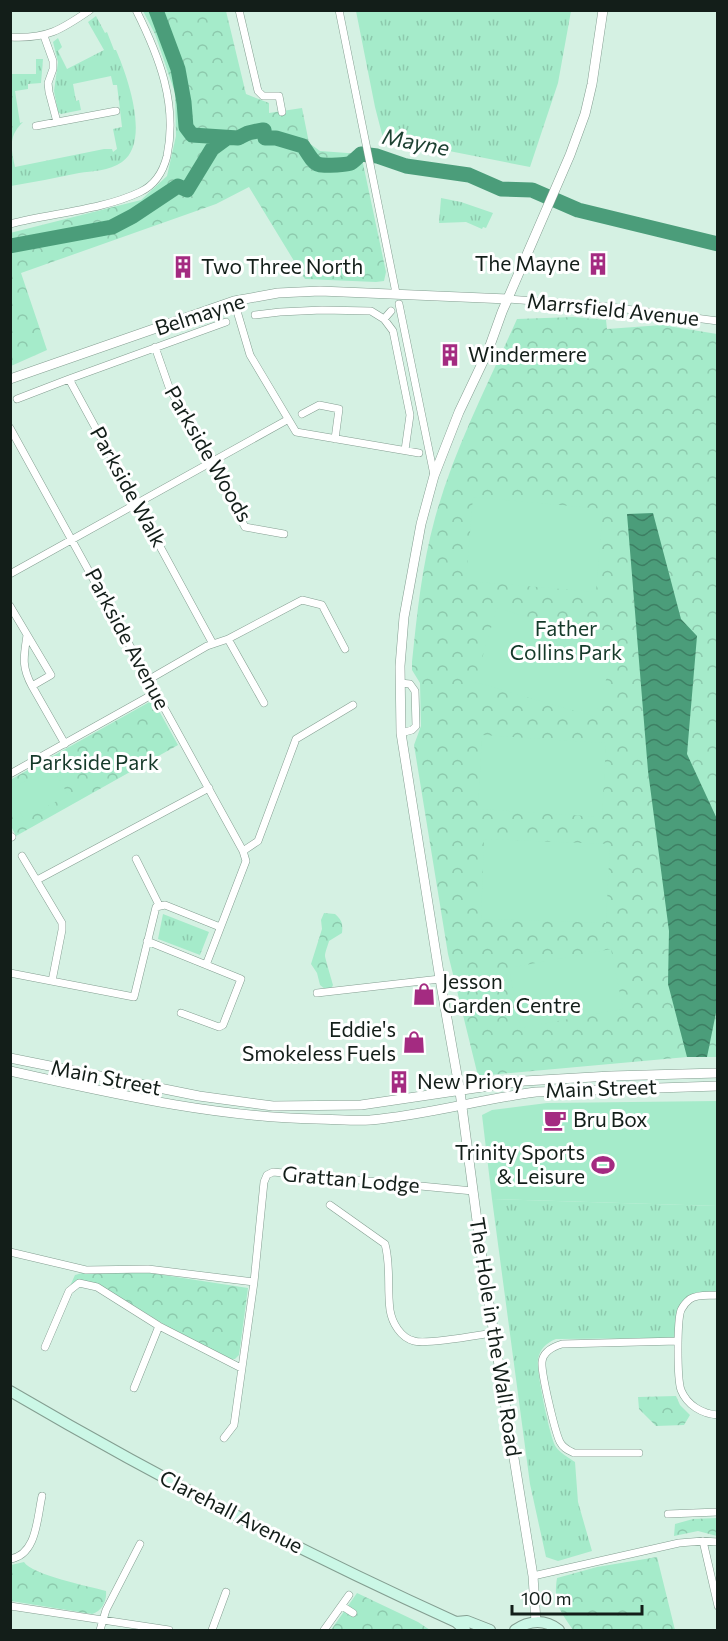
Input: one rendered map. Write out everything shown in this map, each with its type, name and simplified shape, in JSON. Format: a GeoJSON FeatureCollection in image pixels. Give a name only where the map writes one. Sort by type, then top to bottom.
{"type":"FeatureCollection","features":[{"type":"Feature","properties":{"kind":"main road","name":"Clarehall Avenue"},"geometry":{"type":"LineString","coordinates":[[10,1391],[184,1489],[325,1561],[456,1622],[465,1630]]}},
{"type":"Feature","properties":{"kind":"main road","name":"Clarehall Avenue"},"geometry":{"type":"LineString","coordinates":[[456,1622],[467,1621],[490,1630]]}},
{"type":"Feature","properties":{"kind":"main road"},"geometry":{"type":"LineString","coordinates":[[515,1630],[526,1623],[536,1622],[547,1623],[559,1630]]}},
{"type":"Feature","properties":{"kind":"street"},"geometry":{"type":"LineString","coordinates":[[10,37],[44,36],[64,28],[90,10]]}},
{"type":"Feature","properties":{"kind":"street"},"geometry":{"type":"LineString","coordinates":[[10,224],[125,198],[143,191],[161,173],[169,144],[170,109],[167,88],[151,42],[136,10]]}},
{"type":"Feature","properties":{"kind":"street"},"geometry":{"type":"LineString","coordinates":[[239,10],[258,92],[262,96],[279,96],[282,112]]}},
{"type":"Feature","properties":{"kind":"street"},"geometry":{"type":"LineString","coordinates":[[339,10],[396,293]]}},
{"type":"Feature","properties":{"kind":"street","name":"The Hole in the Wall Road"},"geometry":{"type":"LineString","coordinates":[[536,1622],[533,1576],[493,1333],[460,1092],[401,733],[400,683],[404,617],[421,525],[434,476],[459,412],[488,351],[562,175],[585,114],[597,56],[603,10]]}},
{"type":"Feature","properties":{"kind":"street"},"geometry":{"type":"LineString","coordinates":[[44,36],[53,61],[48,83],[57,122]]}},
{"type":"Feature","properties":{"kind":"street"},"geometry":{"type":"LineString","coordinates":[[36,126],[116,111]]}},
{"type":"Feature","properties":{"kind":"street","name":"Belmayne"},"geometry":{"type":"LineString","coordinates":[[10,379],[234,301],[278,293],[320,291],[508,299]]}},
{"type":"Feature","properties":{"kind":"street","name":"Marrsfield Avenue"},"geometry":{"type":"LineString","coordinates":[[508,299],[610,307],[717,321]]}},
{"type":"Feature","properties":{"kind":"street"},"geometry":{"type":"LineString","coordinates":[[234,301],[250,355],[285,418],[296,432],[419,453]]}},
{"type":"Feature","properties":{"kind":"street"},"geometry":{"type":"LineString","coordinates":[[399,304],[434,476]]}},
{"type":"Feature","properties":{"kind":"street"},"geometry":{"type":"LineString","coordinates":[[255,315],[322,310],[371,311],[384,319],[393,332],[410,415],[405,450]]}},
{"type":"Feature","properties":{"kind":"street"},"geometry":{"type":"LineString","coordinates":[[384,319],[391,311]]}},
{"type":"Feature","properties":{"kind":"street"},"geometry":{"type":"LineString","coordinates":[[17,399],[226,322]]}},
{"type":"Feature","properties":{"kind":"street","name":"Parkside Woods"},"geometry":{"type":"LineString","coordinates":[[155,348],[169,387],[245,527],[284,534]]}},
{"type":"Feature","properties":{"kind":"street","name":"Parkside Walk"},"geometry":{"type":"LineString","coordinates":[[69,379],[213,644]]}},
{"type":"Feature","properties":{"kind":"street"},"geometry":{"type":"LineString","coordinates":[[302,414],[319,405],[339,409],[335,439]]}},
{"type":"Feature","properties":{"kind":"street"},"geometry":{"type":"LineString","coordinates":[[10,574],[285,418]]}},
{"type":"Feature","properties":{"kind":"street","name":"Parkside Avenue"},"geometry":{"type":"LineString","coordinates":[[10,428],[243,851]]}},
{"type":"Feature","properties":{"kind":"street"},"geometry":{"type":"LineString","coordinates":[[148,680],[213,644],[228,639],[302,600],[322,605],[345,649]]}},
{"type":"Feature","properties":{"kind":"street"},"geometry":{"type":"LineString","coordinates":[[10,606],[51,675],[32,686]]}},
{"type":"Feature","properties":{"kind":"street"},"geometry":{"type":"LineString","coordinates":[[27,635],[24,672],[65,744]]}},
{"type":"Feature","properties":{"kind":"street"},"geometry":{"type":"LineString","coordinates":[[228,639],[264,703]]}},
{"type":"Feature","properties":{"kind":"street"},"geometry":{"type":"LineString","coordinates":[[400,683],[410,684],[415,691],[416,726],[412,730],[401,733]]}},
{"type":"Feature","properties":{"kind":"street"},"geometry":{"type":"LineString","coordinates":[[10,774],[155,693]]}},
{"type":"Feature","properties":{"kind":"street"},"geometry":{"type":"LineString","coordinates":[[206,965],[246,861],[243,851],[253,846],[261,834],[296,739],[353,705]]}},
{"type":"Feature","properties":{"kind":"street"},"geometry":{"type":"LineString","coordinates":[[37,880],[209,788]]}},
{"type":"Feature","properties":{"kind":"street"},"geometry":{"type":"LineString","coordinates":[[22,856],[62,923],[52,981]]}},
{"type":"Feature","properties":{"kind":"street"},"geometry":{"type":"LineString","coordinates":[[136,859],[159,905]]}},
{"type":"Feature","properties":{"kind":"street"},"geometry":{"type":"LineString","coordinates":[[10,973],[134,997],[154,909],[165,904],[220,927]]}},
{"type":"Feature","properties":{"kind":"street"},"geometry":{"type":"LineString","coordinates":[[147,941],[242,979],[223,1025],[217,1027],[181,1013]]}},
{"type":"Feature","properties":{"kind":"street"},"geometry":{"type":"LineString","coordinates":[[317,993],[440,979]]}},
{"type":"Feature","properties":{"kind":"street","name":"Main Street"},"geometry":{"type":"LineString","coordinates":[[10,1058],[199,1096],[273,1106],[362,1105],[524,1081],[717,1073]]}},
{"type":"Feature","properties":{"kind":"street","name":"Main Street"},"geometry":{"type":"LineString","coordinates":[[10,1071],[195,1109],[272,1118],[369,1120],[462,1107],[511,1095],[536,1092],[717,1086]]}},
{"type":"Feature","properties":{"kind":"street"},"geometry":{"type":"LineString","coordinates":[[272,1118],[273,1106]]}},
{"type":"Feature","properties":{"kind":"street","name":"Grattan Lodge"},"geometry":{"type":"LineString","coordinates":[[224,1438],[234,1425],[254,1282],[264,1182],[267,1175],[273,1172],[473,1191]]}},
{"type":"Feature","properties":{"kind":"street"},"geometry":{"type":"LineString","coordinates":[[330,1204],[386,1244],[390,1311],[395,1326],[404,1337],[420,1342],[493,1333]]}},
{"type":"Feature","properties":{"kind":"street"},"geometry":{"type":"LineString","coordinates":[[10,1252],[86,1270],[148,1269],[254,1282]]}},
{"type":"Feature","properties":{"kind":"street"},"geometry":{"type":"LineString","coordinates":[[45,1347],[69,1291],[79,1283],[97,1287],[159,1326],[241,1368]]}},
{"type":"Feature","properties":{"kind":"street"},"geometry":{"type":"LineString","coordinates":[[717,1295],[697,1296],[684,1305],[680,1312],[678,1341],[682,1390],[688,1401],[697,1409],[707,1414],[717,1415]]}},
{"type":"Feature","properties":{"kind":"street"},"geometry":{"type":"LineString","coordinates":[[134,1388],[159,1326]]}},
{"type":"Feature","properties":{"kind":"street"},"geometry":{"type":"LineString","coordinates":[[639,1454],[574,1454],[566,1449],[560,1442],[552,1413],[542,1363],[545,1354],[552,1347],[561,1344],[678,1341]]}},
{"type":"Feature","properties":{"kind":"street"},"geometry":{"type":"LineString","coordinates":[[10,1559],[23,1555],[31,1546],[42,1496]]}},
{"type":"Feature","properties":{"kind":"street"},"geometry":{"type":"LineString","coordinates":[[668,1514],[717,1512]]}},
{"type":"Feature","properties":{"kind":"street"},"geometry":{"type":"LineString","coordinates":[[703,1541],[717,1606]]}},
{"type":"Feature","properties":{"kind":"street"},"geometry":{"type":"LineString","coordinates":[[533,1576],[679,1543],[717,1542]]}},
{"type":"Feature","properties":{"kind":"street"},"geometry":{"type":"LineString","coordinates":[[100,1630],[102,1620],[140,1544]]}},
{"type":"Feature","properties":{"kind":"street"},"geometry":{"type":"LineString","coordinates":[[212,1630],[226,1592]]}},
{"type":"Feature","properties":{"kind":"street"},"geometry":{"type":"LineString","coordinates":[[324,1630],[349,1595]]}},
{"type":"Feature","properties":{"kind":"street"},"geometry":{"type":"LineString","coordinates":[[10,1606],[169,1630]]}},
{"type":"Feature","properties":{"kind":"street"},"geometry":{"type":"LineString","coordinates":[[342,1606],[353,1613]]}},
{"type":"Feature","properties":{"kind":"green space"},"geometry":{"type":"Polygon","coordinates":[[[143,11],[226,11],[246,94],[269,103],[269,113],[302,108],[309,143],[320,151],[361,154],[386,272],[384,281],[305,279],[249,187],[216,204],[21,273],[47,350],[11,366],[10,233],[141,200],[167,176],[176,136],[175,93],[155,34],[143,11]]]}},
{"type":"Feature","properties":{"kind":"green space"},"geometry":{"type":"Polygon","coordinates":[[[356,11],[571,11],[558,83],[530,167],[383,138],[356,11]]]}},
{"type":"Feature","properties":{"kind":"green space"},"geometry":{"type":"Polygon","coordinates":[[[96,16],[105,33],[107,32],[126,75],[136,124],[135,140],[131,152],[122,162],[106,169],[11,186],[11,74],[36,74],[36,59],[43,59],[41,83],[28,84],[28,89],[15,91],[20,123],[23,122],[15,132],[12,143],[15,167],[104,149],[112,149],[113,152],[117,149],[113,129],[122,127],[117,85],[113,85],[111,76],[73,84],[76,101],[79,100],[81,110],[61,114],[58,112],[54,91],[58,62],[53,42],[58,38],[62,47],[58,51],[67,69],[104,50],[88,22],[96,16]]]}},
{"type":"Feature","properties":{"kind":"green space"},"geometry":{"type":"Polygon","coordinates":[[[441,198],[493,213],[486,228],[482,229],[466,222],[439,223],[441,198]]]}},
{"type":"Feature","properties":{"kind":"green space","name":"Father Collins Park"},"geometry":{"type":"Polygon","coordinates":[[[573,317],[606,320],[607,329],[662,325],[717,334],[717,1057],[687,1057],[478,1076],[448,954],[414,745],[421,726],[420,683],[412,670],[418,607],[427,553],[443,492],[472,417],[517,319],[573,317]]]}},
{"type":"Feature","properties":{"kind":"green space"},"geometry":{"type":"Polygon","coordinates":[[[473,497],[603,509],[596,592],[466,581],[473,497]]]}},
{"type":"Feature","properties":{"kind":"green space"},"geometry":{"type":"Polygon","coordinates":[[[497,608],[617,643],[595,717],[475,682],[497,608]]]}},
{"type":"Feature","properties":{"kind":"green space","name":"Parkside Park"},"geometry":{"type":"Polygon","coordinates":[[[153,700],[178,745],[16,836],[11,826],[10,780],[153,700]]]}},
{"type":"Feature","properties":{"kind":"green space"},"geometry":{"type":"Polygon","coordinates":[[[482,735],[606,743],[602,817],[478,809],[482,735]]]}},
{"type":"Feature","properties":{"kind":"green space"},"geometry":{"type":"Polygon","coordinates":[[[52,766],[68,795],[24,819],[11,795],[11,789],[52,766]]]}},
{"type":"Feature","properties":{"kind":"green space"},"geometry":{"type":"Polygon","coordinates":[[[484,839],[610,844],[606,923],[481,919],[484,839]]]}},
{"type":"Feature","properties":{"kind":"green space"},"geometry":{"type":"Polygon","coordinates":[[[324,913],[335,914],[341,920],[342,927],[342,933],[329,941],[325,954],[333,985],[331,989],[325,989],[320,985],[317,973],[311,964],[322,929],[321,920],[324,913]]]}},
{"type":"Feature","properties":{"kind":"green space"},"geometry":{"type":"Polygon","coordinates":[[[163,914],[209,932],[200,955],[158,939],[163,914]]]}},
{"type":"Feature","properties":{"kind":"green space"},"geometry":{"type":"Polygon","coordinates":[[[611,949],[623,1009],[520,1028],[509,968],[611,949]]]}},
{"type":"Feature","properties":{"kind":"green space","name":"Trinity Sports & Leisure"},"geometry":{"type":"Polygon","coordinates":[[[717,1101],[717,1206],[492,1199],[482,1115],[492,1110],[547,1103],[717,1101]]]}},
{"type":"Feature","properties":{"kind":"green space"},"geometry":{"type":"Polygon","coordinates":[[[492,1199],[717,1206],[717,1295],[700,1296],[678,1312],[675,1338],[556,1339],[546,1344],[540,1352],[539,1376],[550,1431],[558,1449],[575,1462],[578,1502],[592,1551],[558,1561],[546,1557],[530,1484],[492,1199]]]}},
{"type":"Feature","properties":{"kind":"green space"},"geometry":{"type":"Polygon","coordinates":[[[86,1272],[150,1273],[248,1288],[239,1355],[235,1359],[229,1359],[165,1325],[99,1284],[86,1281],[76,1284],[70,1291],[75,1275],[86,1272]]]}},
{"type":"Feature","properties":{"kind":"green space"},"geometry":{"type":"Polygon","coordinates":[[[676,1396],[680,1405],[690,1415],[684,1425],[656,1426],[639,1409],[638,1397],[676,1396]]]}},
{"type":"Feature","properties":{"kind":"green space"},"geometry":{"type":"Polygon","coordinates":[[[717,1518],[717,1536],[698,1531],[674,1536],[675,1524],[693,1519],[717,1518]]]}},
{"type":"Feature","properties":{"kind":"green space"},"geometry":{"type":"Polygon","coordinates":[[[657,1557],[675,1630],[573,1630],[561,1612],[557,1601],[557,1578],[597,1567],[657,1557]]]}},
{"type":"Feature","properties":{"kind":"green space"},"geometry":{"type":"Polygon","coordinates":[[[24,1562],[29,1567],[49,1576],[106,1591],[103,1605],[99,1611],[92,1614],[11,1601],[11,1565],[24,1562]]]}},
{"type":"Feature","properties":{"kind":"green space"},"geometry":{"type":"Polygon","coordinates":[[[357,1593],[418,1622],[430,1630],[331,1630],[357,1593]]]}},
{"type":"Feature","properties":{"kind":"water"},"geometry":{"type":"Polygon","coordinates":[[[653,513],[681,619],[697,636],[687,754],[718,821],[718,1003],[707,1057],[687,1057],[668,984],[669,931],[648,771],[627,514],[653,513]]]}},
{"type":"Feature","properties":{"kind":"waterway","name":"Mayne"},"geometry":{"type":"LineString","coordinates":[[156,10],[178,69],[186,127],[192,135],[238,138],[248,133],[264,130],[265,138],[276,138],[303,146],[313,161],[320,165],[349,164],[361,154],[377,156],[406,166],[469,175],[501,189],[532,190],[578,210],[718,244]]}},
{"type":"Feature","properties":{"kind":"waterway","name":"Mayne"},"geometry":{"type":"LineString","coordinates":[[10,246],[112,227],[178,186],[187,190],[212,149],[227,138]]}},
{"type":"Feature","properties":{"kind":"place","name":"The Mayne"},"geometry":{"type":"Point","coordinates":[598,264]}},
{"type":"Feature","properties":{"kind":"place","name":"Two Three North"},"geometry":{"type":"Point","coordinates":[183,267]}},
{"type":"Feature","properties":{"kind":"place","name":"Windermere"},"geometry":{"type":"Point","coordinates":[450,355]}},
{"type":"Feature","properties":{"kind":"place","name":"Jesson Garden Centre"},"geometry":{"type":"Point","coordinates":[424,994]}},
{"type":"Feature","properties":{"kind":"place","name":"Eddie's Smokeless Fuels"},"geometry":{"type":"Point","coordinates":[414,1042]}},
{"type":"Feature","properties":{"kind":"place","name":"New Priory"},"geometry":{"type":"Point","coordinates":[399,1082]}},
{"type":"Feature","properties":{"kind":"place","name":"Bru Box"},"geometry":{"type":"Point","coordinates":[555,1120]}},
{"type":"Feature","properties":{"kind":"place","name":"Trinity Sports & Leisure"},"geometry":{"type":"Point","coordinates":[603,1165]}}]}
